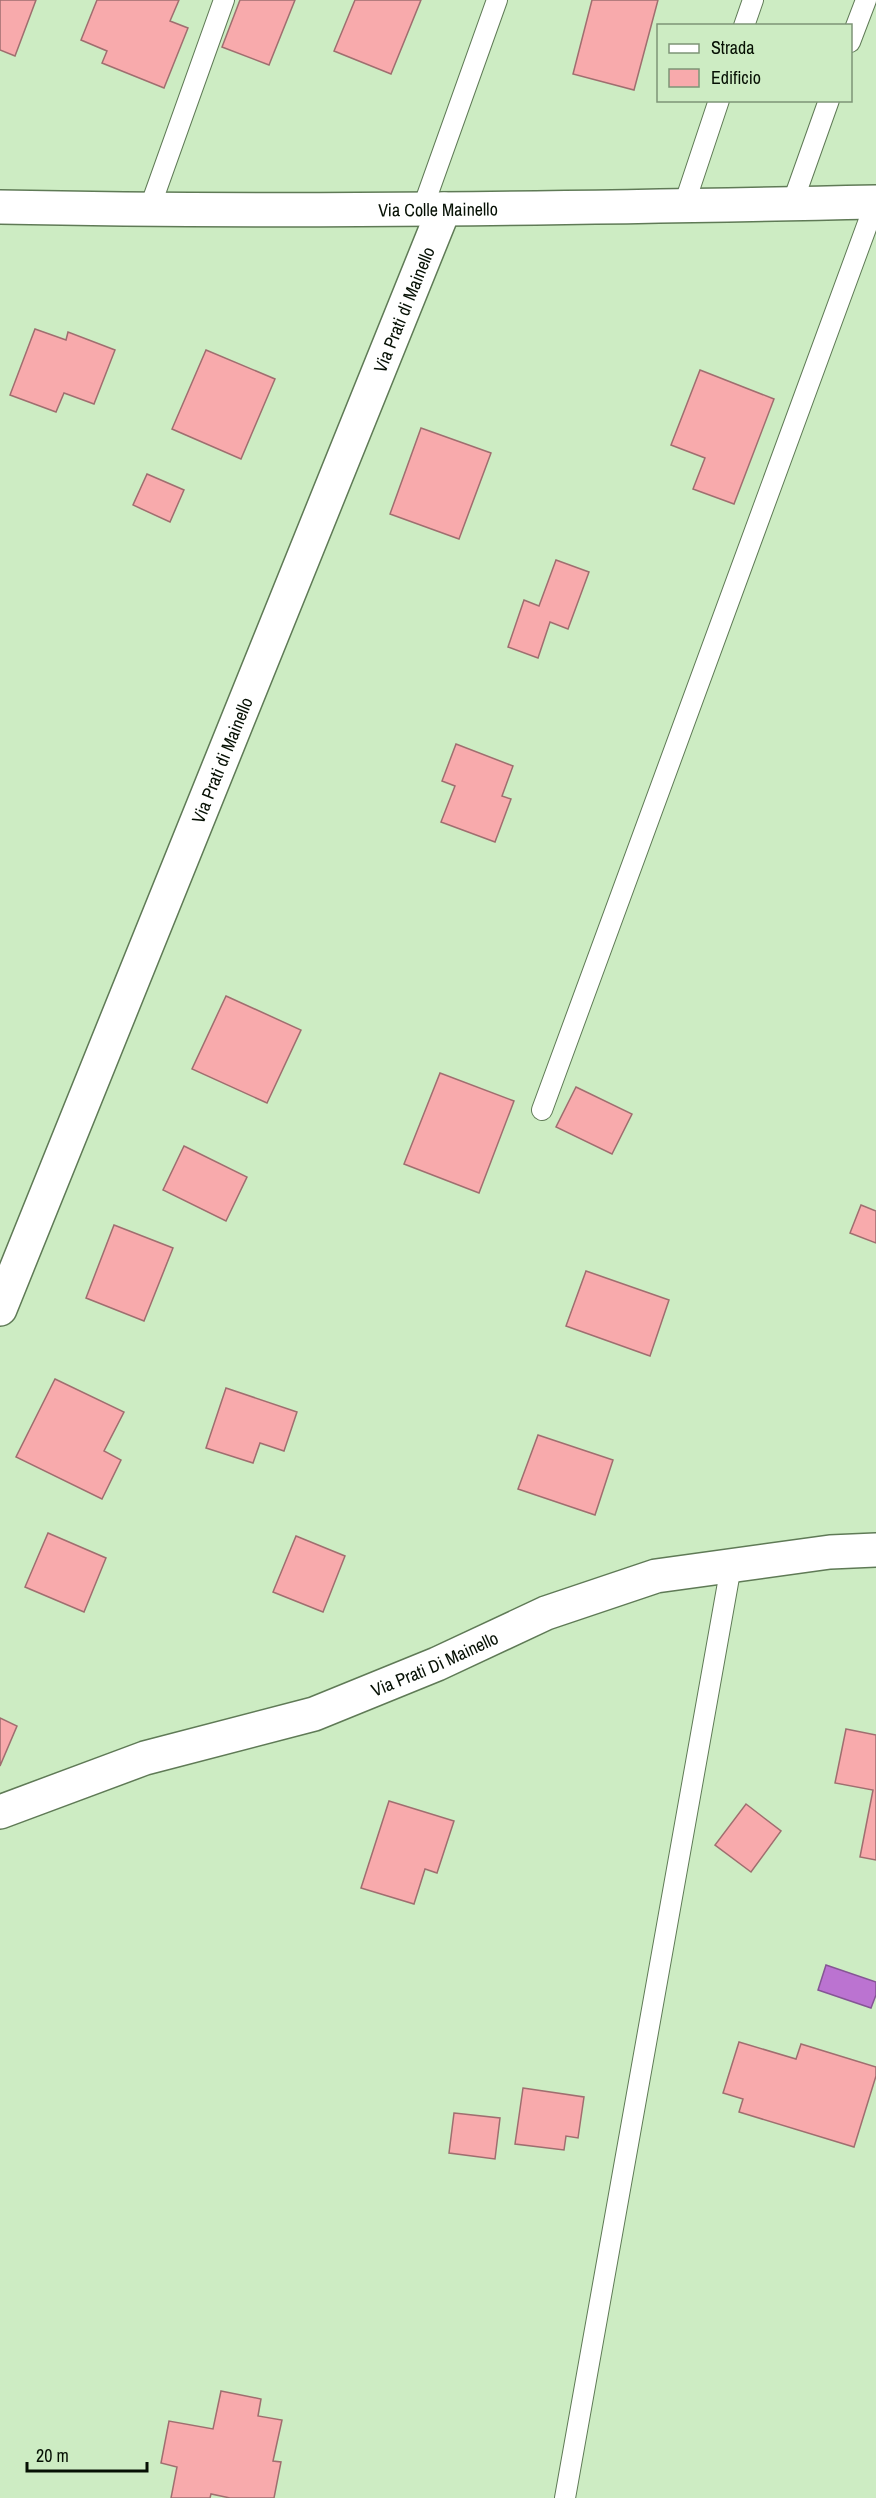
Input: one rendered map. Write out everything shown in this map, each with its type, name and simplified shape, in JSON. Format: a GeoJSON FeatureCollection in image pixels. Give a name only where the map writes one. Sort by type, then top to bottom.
{"type":"FeatureCollection","features":[{"type":"Feature","properties":{"kind":"street","name":"Via Colle Mainello"},"geometry":{"type":"LineString","coordinates":[[0,207],[149,210],[433,210],[876,202]]}},
{"type":"Feature","properties":{"kind":"street","name":"Via Prati di Mainello"},"geometry":{"type":"LineString","coordinates":[[0,1309],[433,210]]}},
{"type":"Feature","properties":{"kind":"street","name":"Via Prati Di Mainello"},"geometry":{"type":"LineString","coordinates":[[0,1812],[145,1758],[314,1714],[437,1664],[546,1613],[656,1575],[830,1552],[876,1550]]}},
{"type":"Feature","properties":{"kind":"lane"},"geometry":{"type":"LineString","coordinates":[[149,210],[224,0]]}},
{"type":"Feature","properties":{"kind":"lane"},"geometry":{"type":"LineString","coordinates":[[433,210],[497,0]]}},
{"type":"Feature","properties":{"kind":"lane"},"geometry":{"type":"LineString","coordinates":[[745,24],[753,0]]}},
{"type":"Feature","properties":{"kind":"lane"},"geometry":{"type":"LineString","coordinates":[[852,37],[866,0]]}},
{"type":"Feature","properties":{"kind":"lane"},"geometry":{"type":"LineString","coordinates":[[684,206],[718,102]]}},
{"type":"Feature","properties":{"kind":"lane"},"geometry":{"type":"LineString","coordinates":[[792,204],[828,102]]}},
{"type":"Feature","properties":{"kind":"lane"},"geometry":{"type":"LineString","coordinates":[[542,1110],[876,202]]}},
{"type":"Feature","properties":{"kind":"lane"},"geometry":{"type":"LineString","coordinates":[[565,2498],[731,1566]]}},
{"type":"Feature","properties":{"kind":"shaded area"},"geometry":{"type":"Polygon","coordinates":[[[826,1965],[876,1982],[876,1995],[871,2008],[818,1990],[826,1965]]]}},
{"type":"Feature","properties":{"kind":"building"},"geometry":{"type":"Polygon","coordinates":[[[0,0],[36,0],[15,56],[0,50],[0,0]]]}},
{"type":"Feature","properties":{"kind":"building"},"geometry":{"type":"Polygon","coordinates":[[[97,0],[179,0],[170,21],[188,28],[164,88],[102,63],[107,51],[81,40],[97,0]]]}},
{"type":"Feature","properties":{"kind":"building"},"geometry":{"type":"Polygon","coordinates":[[[240,0],[295,0],[269,65],[222,47],[240,0]]]}},
{"type":"Feature","properties":{"kind":"building"},"geometry":{"type":"Polygon","coordinates":[[[355,0],[421,0],[391,74],[334,51],[355,0]]]}},
{"type":"Feature","properties":{"kind":"building"},"geometry":{"type":"Polygon","coordinates":[[[592,0],[658,0],[634,90],[573,74],[592,0]]]}},
{"type":"Feature","properties":{"kind":"building"},"geometry":{"type":"Polygon","coordinates":[[[35,329],[66,340],[68,332],[115,350],[94,404],[64,393],[56,412],[10,395],[35,329]]]}},
{"type":"Feature","properties":{"kind":"building"},"geometry":{"type":"Polygon","coordinates":[[[206,350],[275,379],[241,459],[172,429],[206,350]]]}},
{"type":"Feature","properties":{"kind":"building"},"geometry":{"type":"Polygon","coordinates":[[[700,370],[774,399],[734,504],[693,489],[705,458],[671,445],[700,370]]]}},
{"type":"Feature","properties":{"kind":"building"},"geometry":{"type":"Polygon","coordinates":[[[421,428],[491,453],[459,539],[390,514],[421,428]]]}},
{"type":"Feature","properties":{"kind":"building"},"geometry":{"type":"Polygon","coordinates":[[[147,474],[184,490],[170,522],[133,505],[147,474]]]}},
{"type":"Feature","properties":{"kind":"building"},"geometry":{"type":"Polygon","coordinates":[[[556,560],[589,572],[568,629],[550,622],[538,658],[508,647],[524,600],[539,606],[556,560]]]}},
{"type":"Feature","properties":{"kind":"building"},"geometry":{"type":"Polygon","coordinates":[[[456,744],[513,766],[502,796],[511,799],[495,842],[441,822],[455,786],[442,781],[456,744]]]}},
{"type":"Feature","properties":{"kind":"building"},"geometry":{"type":"Polygon","coordinates":[[[226,996],[301,1030],[267,1103],[192,1069],[226,996]]]}},
{"type":"Feature","properties":{"kind":"building"},"geometry":{"type":"Polygon","coordinates":[[[440,1073],[514,1101],[479,1193],[404,1164],[440,1073]]]}},
{"type":"Feature","properties":{"kind":"building"},"geometry":{"type":"Polygon","coordinates":[[[576,1087],[632,1114],[612,1154],[556,1127],[576,1087]]]}},
{"type":"Feature","properties":{"kind":"building"},"geometry":{"type":"Polygon","coordinates":[[[184,1146],[247,1177],[226,1221],[163,1190],[184,1146]]]}},
{"type":"Feature","properties":{"kind":"building"},"geometry":{"type":"Polygon","coordinates":[[[861,1205],[876,1211],[876,1243],[850,1233],[861,1205]]]}},
{"type":"Feature","properties":{"kind":"building"},"geometry":{"type":"Polygon","coordinates":[[[114,1225],[173,1248],[144,1321],[86,1298],[114,1225]]]}},
{"type":"Feature","properties":{"kind":"building"},"geometry":{"type":"Polygon","coordinates":[[[586,1271],[669,1300],[650,1356],[566,1326],[586,1271]]]}},
{"type":"Feature","properties":{"kind":"building"},"geometry":{"type":"Polygon","coordinates":[[[55,1379],[124,1412],[104,1451],[121,1460],[102,1499],[16,1457],[55,1379]]]}},
{"type":"Feature","properties":{"kind":"building"},"geometry":{"type":"Polygon","coordinates":[[[226,1388],[297,1412],[284,1451],[260,1443],[253,1463],[206,1448],[226,1388]]]}},
{"type":"Feature","properties":{"kind":"building"},"geometry":{"type":"Polygon","coordinates":[[[538,1435],[613,1460],[595,1515],[518,1489],[538,1435]]]}},
{"type":"Feature","properties":{"kind":"building"},"geometry":{"type":"Polygon","coordinates":[[[48,1533],[106,1558],[84,1612],[25,1587],[48,1533]]]}},
{"type":"Feature","properties":{"kind":"building"},"geometry":{"type":"Polygon","coordinates":[[[296,1536],[345,1556],[323,1612],[273,1592],[296,1536]]]}},
{"type":"Feature","properties":{"kind":"building"},"geometry":{"type":"Polygon","coordinates":[[[0,1718],[17,1726],[0,1766],[0,1718]]]}},
{"type":"Feature","properties":{"kind":"building"},"geometry":{"type":"Polygon","coordinates":[[[846,1729],[876,1735],[876,1860],[860,1857],[873,1790],[835,1783],[846,1729]]]}},
{"type":"Feature","properties":{"kind":"building"},"geometry":{"type":"Polygon","coordinates":[[[389,1801],[454,1821],[437,1873],[425,1869],[414,1904],[361,1888],[389,1801]]]}},
{"type":"Feature","properties":{"kind":"building"},"geometry":{"type":"Polygon","coordinates":[[[746,1804],[781,1831],[751,1872],[715,1845],[746,1804]]]}},
{"type":"Feature","properties":{"kind":"building"},"geometry":{"type":"Polygon","coordinates":[[[739,2042],[796,2059],[801,2044],[876,2067],[876,2076],[854,2147],[739,2112],[743,2099],[723,2093],[739,2042]]]}},
{"type":"Feature","properties":{"kind":"building"},"geometry":{"type":"Polygon","coordinates":[[[523,2088],[584,2097],[578,2138],[566,2136],[564,2150],[515,2144],[523,2088]]]}},
{"type":"Feature","properties":{"kind":"building"},"geometry":{"type":"Polygon","coordinates":[[[454,2113],[500,2118],[495,2159],[449,2153],[454,2113]]]}},
{"type":"Feature","properties":{"kind":"building"},"geometry":{"type":"Polygon","coordinates":[[[221,2391],[261,2399],[258,2416],[282,2420],[273,2461],[281,2462],[274,2498],[230,2498],[211,2494],[210,2498],[171,2498],[177,2467],[161,2463],[169,2421],[213,2429],[221,2391]]]}}]}
